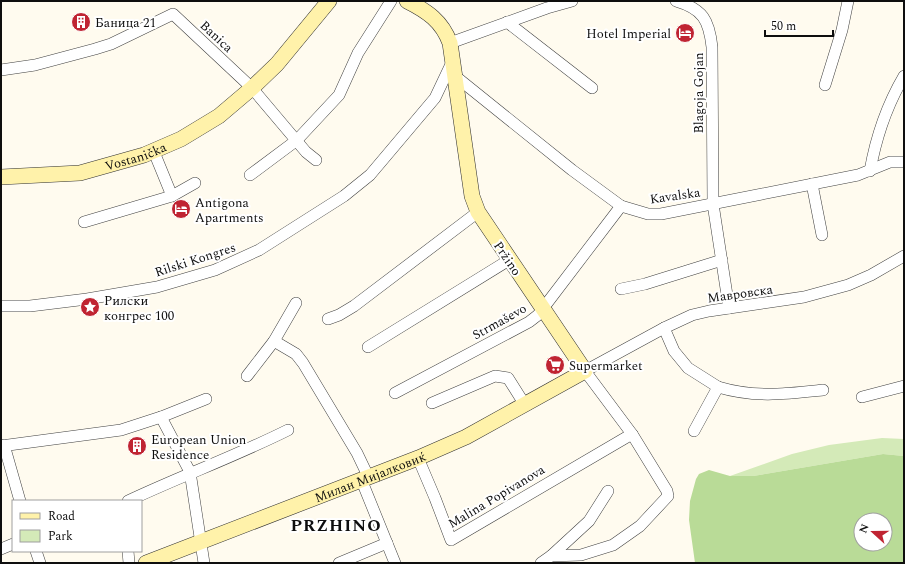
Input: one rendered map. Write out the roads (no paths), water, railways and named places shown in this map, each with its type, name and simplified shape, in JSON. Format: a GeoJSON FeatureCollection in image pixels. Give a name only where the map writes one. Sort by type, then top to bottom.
{"type":"FeatureCollection","features":[{"type":"Feature","properties":{"kind":"street","name":"Vostanička"},"geometry":{"type":"LineString","coordinates":[[1,177],[80,173],[154,152],[181,139],[208,123],[232,106],[252,88],[276,64],[329,1]]}},
{"type":"Feature","properties":{"kind":"street"},"geometry":{"type":"LineString","coordinates":[[250,175],[297,140],[338,95],[358,53],[391,1]]}},
{"type":"Feature","properties":{"kind":"street","name":"Pržino"},"geometry":{"type":"LineString","coordinates":[[407,1],[434,17],[445,30],[450,43],[472,196],[478,212],[542,310],[632,434],[667,490],[668,496],[640,526],[613,545],[581,555],[551,556]]}},
{"type":"Feature","properties":{"kind":"street"},"geometry":{"type":"LineString","coordinates":[[450,43],[507,22],[540,5],[572,1]]}},
{"type":"Feature","properties":{"kind":"street","name":"Blagoja Gojan"},"geometry":{"type":"LineString","coordinates":[[676,1],[698,11],[705,17],[710,32],[712,47],[713,204],[729,308]]}},
{"type":"Feature","properties":{"kind":"street"},"geometry":{"type":"LineString","coordinates":[[825,85],[842,30],[848,1]]}},
{"type":"Feature","properties":{"kind":"street","name":"Banica"},"geometry":{"type":"LineString","coordinates":[[1,70],[35,65],[111,44],[173,14],[252,88]]}},
{"type":"Feature","properties":{"kind":"street"},"geometry":{"type":"LineString","coordinates":[[507,22],[592,88]]}},
{"type":"Feature","properties":{"kind":"street","name":"Rilski Kongres"},"geometry":{"type":"LineString","coordinates":[[435,98],[453,60]]}},
{"type":"Feature","properties":{"kind":"street"},"geometry":{"type":"LineString","coordinates":[[870,171],[884,116],[891,99],[904,76]]}},
{"type":"Feature","properties":{"kind":"street","name":"Kavalska"},"geometry":{"type":"LineString","coordinates":[[456,83],[620,206],[648,214],[661,214],[812,184],[870,171],[890,162],[904,162]]}},
{"type":"Feature","properties":{"kind":"street","name":"Rilski Kongres"},"geometry":{"type":"LineString","coordinates":[[1,306],[30,306],[157,287],[236,262],[260,250],[344,196],[370,175],[435,98],[456,83]]}},
{"type":"Feature","properties":{"kind":"street"},"geometry":{"type":"LineString","coordinates":[[252,88],[306,152],[316,160]]}},
{"type":"Feature","properties":{"kind":"street"},"geometry":{"type":"LineString","coordinates":[[154,152],[172,196]]}},
{"type":"Feature","properties":{"kind":"street"},"geometry":{"type":"LineString","coordinates":[[84,222],[172,196],[195,183]]}},
{"type":"Feature","properties":{"kind":"street"},"geometry":{"type":"LineString","coordinates":[[812,184],[822,235]]}},
{"type":"Feature","properties":{"kind":"street","name":"Strmaševo"},"geometry":{"type":"LineString","coordinates":[[395,393],[529,322],[542,310],[620,206]]}},
{"type":"Feature","properties":{"kind":"street"},"geometry":{"type":"LineString","coordinates":[[328,319],[339,315],[354,306],[478,212]]}},
{"type":"Feature","properties":{"kind":"street","name":"Мавровска"},"geometry":{"type":"LineString","coordinates":[[585,371],[664,328],[692,315],[804,297],[848,285],[871,275],[904,256]]}},
{"type":"Feature","properties":{"kind":"street"},"geometry":{"type":"LineString","coordinates":[[368,347],[509,260]]}},
{"type":"Feature","properties":{"kind":"street"},"geometry":{"type":"LineString","coordinates":[[621,289],[645,284],[722,260]]}},
{"type":"Feature","properties":{"kind":"street"},"geometry":{"type":"LineString","coordinates":[[247,376],[274,341],[296,303]]}},
{"type":"Feature","properties":{"kind":"street"},"geometry":{"type":"LineString","coordinates":[[664,328],[674,351],[688,368],[718,387],[738,393],[754,395],[775,395],[823,390]]}},
{"type":"Feature","properties":{"kind":"street"},"geometry":{"type":"LineString","coordinates":[[274,341],[296,354],[304,363],[357,453],[364,478],[395,563]]}},
{"type":"Feature","properties":{"kind":"street","name":"Милан Мијалковиќ"},"geometry":{"type":"LineString","coordinates":[[146,563],[418,458],[466,437],[585,371]]}},
{"type":"Feature","properties":{"kind":"street"},"geometry":{"type":"LineString","coordinates":[[432,403],[495,376],[508,378],[525,405]]}},
{"type":"Feature","properties":{"kind":"street"},"geometry":{"type":"LineString","coordinates":[[862,396],[904,386]]}},
{"type":"Feature","properties":{"kind":"street"},"geometry":{"type":"LineString","coordinates":[[694,431],[718,387]]}},
{"type":"Feature","properties":{"kind":"street"},"geometry":{"type":"LineString","coordinates":[[20,500],[2,446],[121,430],[162,417],[206,399]]}},
{"type":"Feature","properties":{"kind":"street"},"geometry":{"type":"LineString","coordinates":[[162,417],[190,472],[204,563]]}},
{"type":"Feature","properties":{"kind":"street"},"geometry":{"type":"LineString","coordinates":[[130,500],[190,472],[244,452],[288,430]]}},
{"type":"Feature","properties":{"kind":"street","name":"Malina Popivanova"},"geometry":{"type":"LineString","coordinates":[[418,458],[451,540],[632,434]]}},
{"type":"Feature","properties":{"kind":"street"},"geometry":{"type":"LineString","coordinates":[[541,563],[551,556],[589,521],[608,491]]}},
{"type":"Feature","properties":{"kind":"street"},"geometry":{"type":"LineString","coordinates":[[339,563],[387,543]]}},
{"type":"Feature","properties":{"kind":"street"},"geometry":{"type":"LineString","coordinates":[[1,549],[12,544]]}},
{"type":"Feature","properties":{"kind":"street"},"geometry":{"type":"LineString","coordinates":[[36,552],[40,563]]}},
{"type":"Feature","properties":{"kind":"street"},"geometry":{"type":"LineString","coordinates":[[128,552],[129,563]]}},
{"type":"Feature","properties":{"kind":"place","name":"Баница 21"},"geometry":{"type":"Point","coordinates":[81,22]}},
{"type":"Feature","properties":{"kind":"place","name":"Hotel Imperial"},"geometry":{"type":"Point","coordinates":[685,33]}},
{"type":"Feature","properties":{"kind":"place","name":"Antigona Apartments"},"geometry":{"type":"Point","coordinates":[181,209]}},
{"type":"Feature","properties":{"kind":"place","name":"Рилски конгрес 100"},"geometry":{"type":"Point","coordinates":[90,307]}},
{"type":"Feature","properties":{"kind":"place","name":"Supermarket"},"geometry":{"type":"Point","coordinates":[555,365]}},
{"type":"Feature","properties":{"kind":"place","name":"European Union Residence"},"geometry":{"type":"Point","coordinates":[137,446]}},
{"type":"Feature","properties":{"kind":"district","name":"PRZHINO"},"geometry":{"type":"Point","coordinates":[336,525]}}]}
